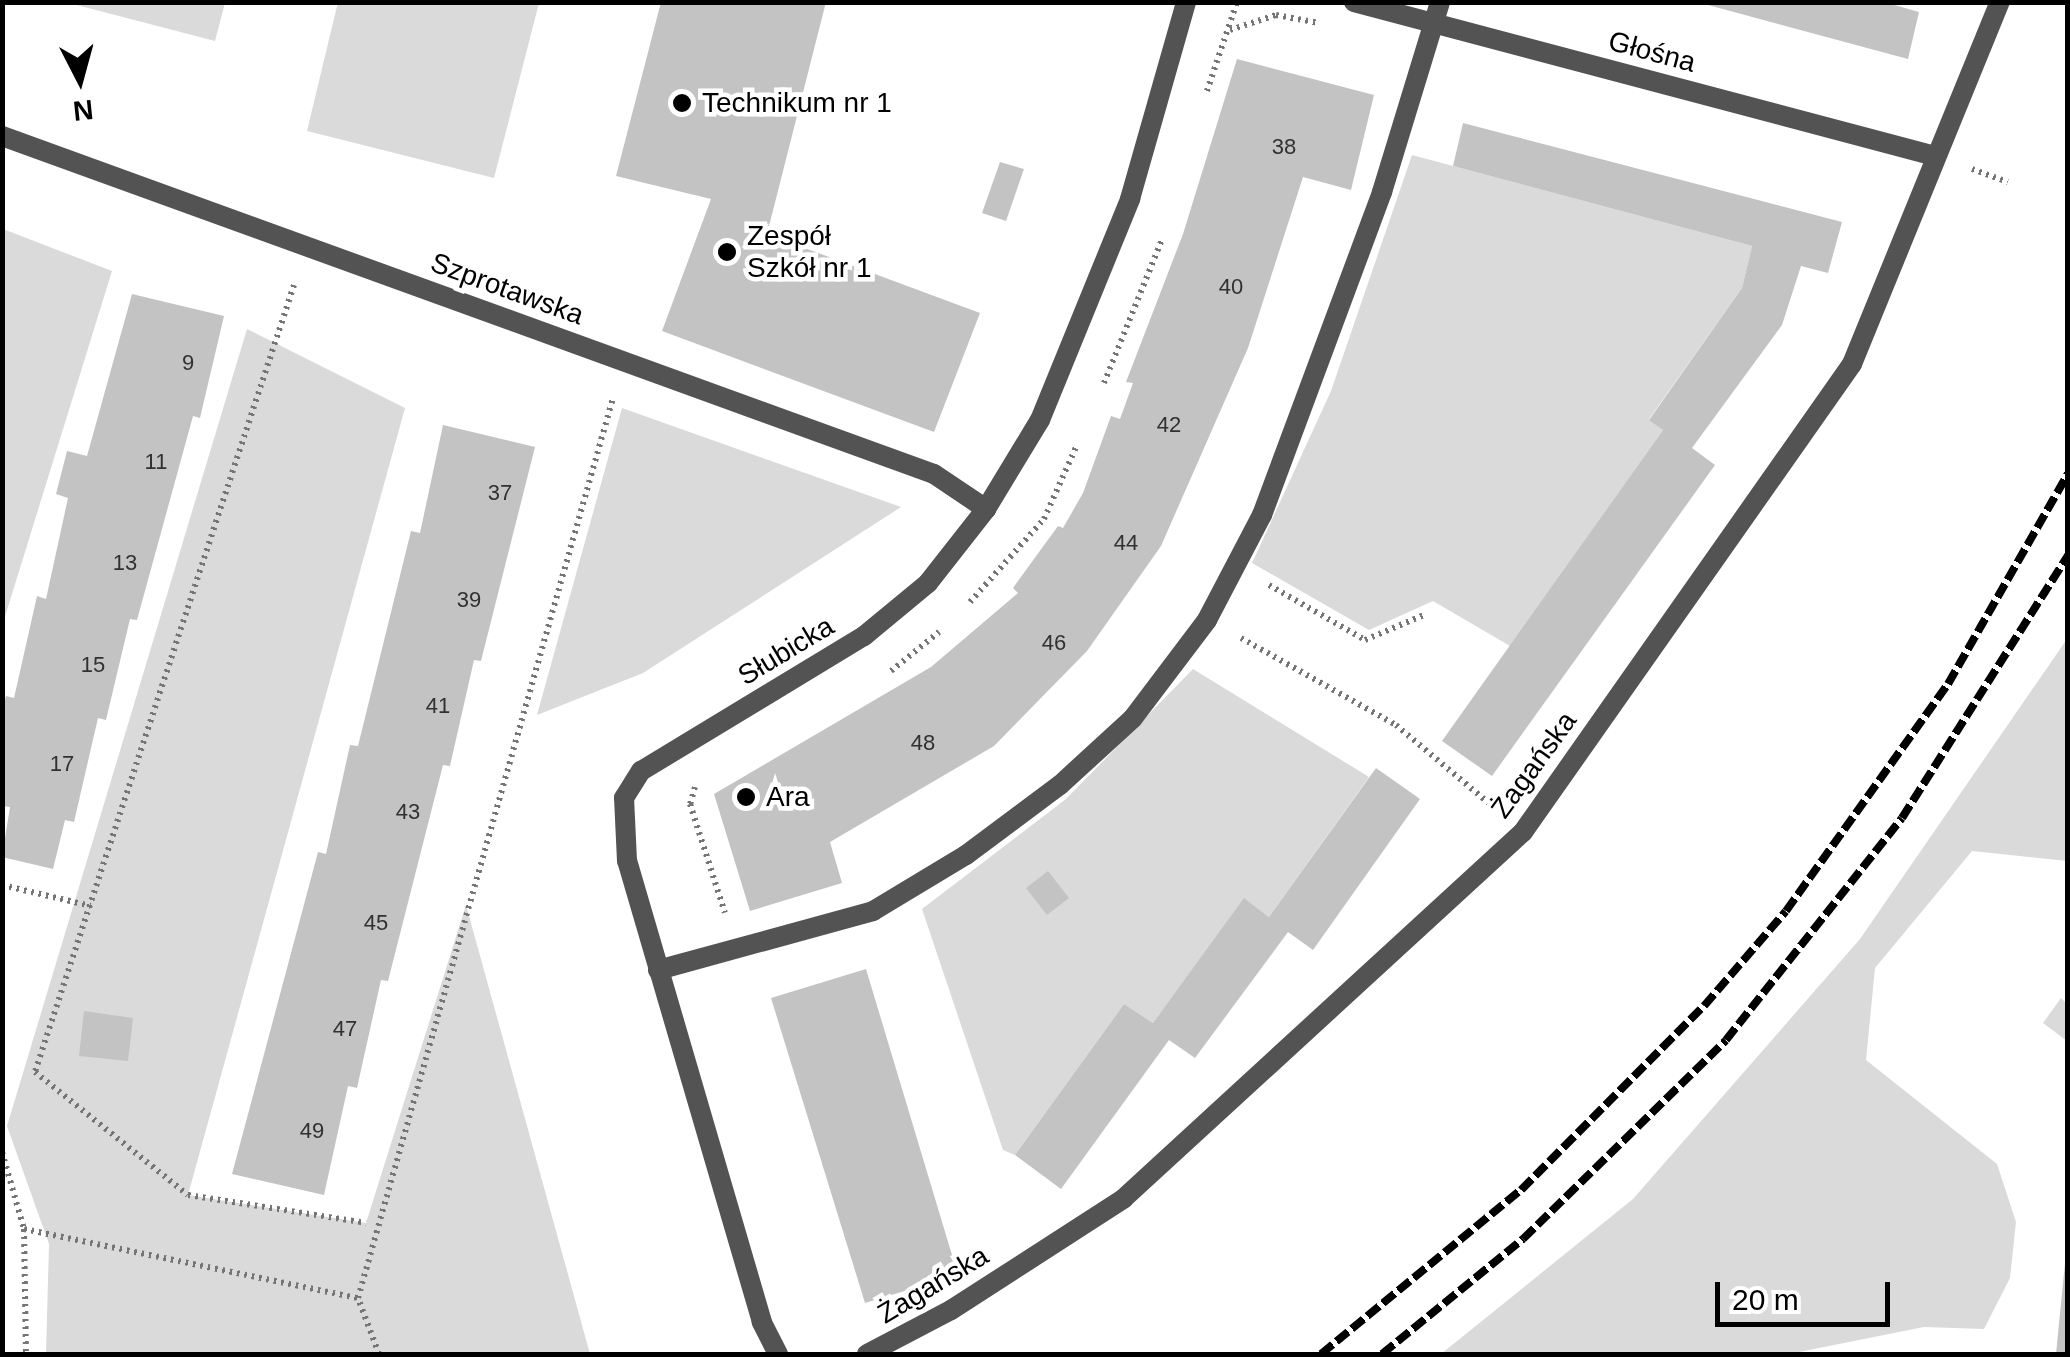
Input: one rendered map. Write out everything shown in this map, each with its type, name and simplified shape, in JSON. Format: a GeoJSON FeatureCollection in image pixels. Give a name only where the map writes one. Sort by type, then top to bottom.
{"type":"FeatureCollection","features":[{"type":"Feature","properties":{"kind":"street","name":"Słubicka"},"geometry":{"type":"LineString","coordinates":[[778,1354],[762,1322],[658,970],[622,827],[624,798],[641,770],[864,636],[928,582],[986,509],[1040,420],[1130,199],[1186,2]]}},
{"type":"Feature","properties":{"kind":"street","name":"Głośna"},"geometry":{"type":"LineString","coordinates":[[1354,2],[1437,12],[1935,156]]}},
{"type":"Feature","properties":{"kind":"street","name":"Żagańska"},"geometry":{"type":"LineString","coordinates":[[868,1354],[951,1310],[1123,1199],[1523,832],[1852,364],[2000,2]]}},
{"type":"Feature","properties":{"kind":"street"},"geometry":{"type":"LineString","coordinates":[[658,970],[873,911],[966,855],[1060,785],[1132,718],[1207,620],[1235,566],[1319,373],[1437,12]]}},
{"type":"Feature","properties":{"kind":"street","name":"Szprotawska"},"geometry":{"type":"LineString","coordinates":[[2,136],[934,474],[986,509]]}},
{"type":"Feature","properties":{"kind":"path"},"geometry":{"type":"LineString","coordinates":[[1231,21],[1237,2]]}},
{"type":"Feature","properties":{"kind":"path"},"geometry":{"type":"LineString","coordinates":[[1228,30],[1276,15],[1324,24]]}},
{"type":"Feature","properties":{"kind":"path"},"geometry":{"type":"LineString","coordinates":[[296,279],[35,1072],[188,1195],[366,1224]]}},
{"type":"Feature","properties":{"kind":"path"},"geometry":{"type":"LineString","coordinates":[[379,1354],[358,1298],[613,396]]}},
{"type":"Feature","properties":{"kind":"path"},"geometry":{"type":"LineString","coordinates":[[1235,566],[1365,640],[1424,615]]}},
{"type":"Feature","properties":{"kind":"path"},"geometry":{"type":"LineString","coordinates":[[1207,620],[1396,726],[1523,832]]}},
{"type":"Feature","properties":{"kind":"path"},"geometry":{"type":"LineString","coordinates":[[690,804],[736,948]]}},
{"type":"Feature","properties":{"kind":"path"},"geometry":{"type":"LineString","coordinates":[[2,885],[91,906]]}},
{"type":"Feature","properties":{"kind":"path"},"geometry":{"type":"LineString","coordinates":[[2,1152],[24,1229],[26,1354]]}},
{"type":"Feature","properties":{"kind":"path"},"geometry":{"type":"LineString","coordinates":[[24,1229],[358,1298]]}},
{"type":"Feature","properties":{"kind":"shaded area"},"geometry":{"type":"Polygon","coordinates":[[[225,2],[215,41],[69,3],[225,2]]]}},
{"type":"Feature","properties":{"kind":"shaded area"},"geometry":{"type":"Polygon","coordinates":[[[338,2],[539,3],[494,178],[307,131],[338,2]]]}},
{"type":"Feature","properties":{"kind":"shaded area"},"geometry":{"type":"Polygon","coordinates":[[[1412,155],[1752,246],[1742,288],[1649,419],[1663,430],[1510,646],[1433,601],[1369,630],[1252,563],[1331,391],[1412,155]]]}},
{"type":"Feature","properties":{"kind":"shaded area"},"geometry":{"type":"Polygon","coordinates":[[[3,229],[112,271],[3,623],[3,229]]]}},
{"type":"Feature","properties":{"kind":"shaded area"},"geometry":{"type":"Polygon","coordinates":[[[247,329],[405,408],[188,1195],[366,1223],[466,905],[590,1354],[46,1354],[49,1244],[7,1126],[247,329]]]}},
{"type":"Feature","properties":{"kind":"shaded area"},"geometry":{"type":"Polygon","coordinates":[[[622,408],[901,507],[643,673],[537,715],[622,408]]]}},
{"type":"Feature","properties":{"kind":"shaded area"},"geometry":{"type":"Polygon","coordinates":[[[2067,639],[2067,861],[1972,851],[1875,968],[1866,1060],[1997,1164],[2016,1222],[2010,1278],[1984,1329],[1924,1327],[1789,1354],[1441,1354],[1633,1199],[1860,939],[2067,639]]]}},
{"type":"Feature","properties":{"kind":"shaded area"},"geometry":{"type":"Polygon","coordinates":[[[1193,669],[1369,777],[1269,917],[1245,899],[1153,1023],[1124,1004],[1015,1155],[1003,1150],[922,909],[1066,799],[1193,669]]]}},
{"type":"Feature","properties":{"kind":"shaded area"},"geometry":{"type":"Polygon","coordinates":[[[2061,998],[2067,1004],[2067,1041],[2043,1023],[2061,998]]]}},
{"type":"Feature","properties":{"kind":"building"},"geometry":{"type":"Polygon","coordinates":[[[661,2],[826,2],[767,234],[980,313],[934,432],[662,331],[711,199],[616,176],[661,2]]]}},
{"type":"Feature","properties":{"kind":"building"},"geometry":{"type":"Polygon","coordinates":[[[1697,2],[1884,2],[1919,12],[1908,59],[1697,2]]]}},
{"type":"Feature","properties":{"kind":"building"},"geometry":{"type":"Polygon","coordinates":[[[1237,59],[1374,95],[1351,190],[1303,177],[1248,348],[1161,546],[1087,651],[994,746],[830,842],[842,883],[750,911],[714,794],[931,667],[1018,593],[1013,588],[1058,526],[1063,528],[1083,493],[1111,416],[1120,419],[1133,383],[1126,382],[1183,234],[1237,59]]]}},
{"type":"Feature","properties":{"kind":"building"},"geometry":{"type":"Polygon","coordinates":[[[1463,123],[1842,222],[1828,273],[1801,266],[1782,325],[1692,448],[1715,465],[1492,776],[1442,741],[1663,430],[1649,420],[1742,288],[1752,246],[1453,166],[1463,123]]]}},
{"type":"Feature","properties":{"kind":"building"},"geometry":{"type":"Polygon","coordinates":[[[1000,162],[1024,169],[1006,221],[982,213],[1000,162]]]}},
{"type":"Feature","properties":{"kind":"building"},"geometry":{"type":"Polygon","coordinates":[[[132,294],[224,316],[200,418],[193,416],[137,620],[130,619],[106,720],[98,718],[74,822],[65,820],[53,869],[2,857],[10,807],[2,806],[2,712],[6,696],[14,698],[37,596],[46,599],[68,498],[56,494],[67,451],[87,456],[132,294]]]}},
{"type":"Feature","properties":{"kind":"building"},"geometry":{"type":"Polygon","coordinates":[[[443,425],[535,447],[481,661],[474,660],[450,766],[443,765],[388,981],[381,980],[357,1088],[348,1086],[324,1195],[232,1174],[318,852],[326,854],[350,745],[358,746],[411,531],[420,533],[443,425]]]}},
{"type":"Feature","properties":{"kind":"building"},"geometry":{"type":"Polygon","coordinates":[[[1376,768],[1420,799],[1313,950],[1288,932],[1195,1058],[1169,1040],[1061,1189],[1015,1155],[1124,1004],[1153,1023],[1244,898],[1269,917],[1376,768]]]}},
{"type":"Feature","properties":{"kind":"building"},"geometry":{"type":"Polygon","coordinates":[[[1048,871],[1069,898],[1047,915],[1026,888],[1048,871]]]}},
{"type":"Feature","properties":{"kind":"building"},"geometry":{"type":"Polygon","coordinates":[[[866,969],[958,1275],[865,1303],[771,998],[866,969]]]}},
{"type":"Feature","properties":{"kind":"building"},"geometry":{"type":"Polygon","coordinates":[[[84,1011],[133,1018],[128,1061],[79,1056],[84,1011]]]}},
{"type":"Feature","properties":{"kind":"building"},"geometry":{"type":"Polygon","coordinates":[[[2065,1263],[2068,1354],[2056,1354],[2065,1263]]]}},
{"type":"Feature","properties":{"kind":"railway"},"geometry":{"type":"LineString","coordinates":[[1321,1354],[1521,1190],[1704,1006],[1786,911],[1948,684],[2068,474]]}},
{"type":"Feature","properties":{"kind":"railway"},"geometry":{"type":"LineString","coordinates":[[1382,1354],[1523,1239],[1726,1040],[1902,818],[2068,555]]}},
{"type":"Feature","properties":{"kind":"place","name":"Technikum nr 1"},"geometry":{"type":"Point","coordinates":[682,103]}},
{"type":"Feature","properties":{"kind":"place","name":"Zespół Szkół nr 1"},"geometry":{"type":"Point","coordinates":[727,252]}},
{"type":"Feature","properties":{"kind":"place","name":"Ara"},"geometry":{"type":"Point","coordinates":[746,797]}}]}
